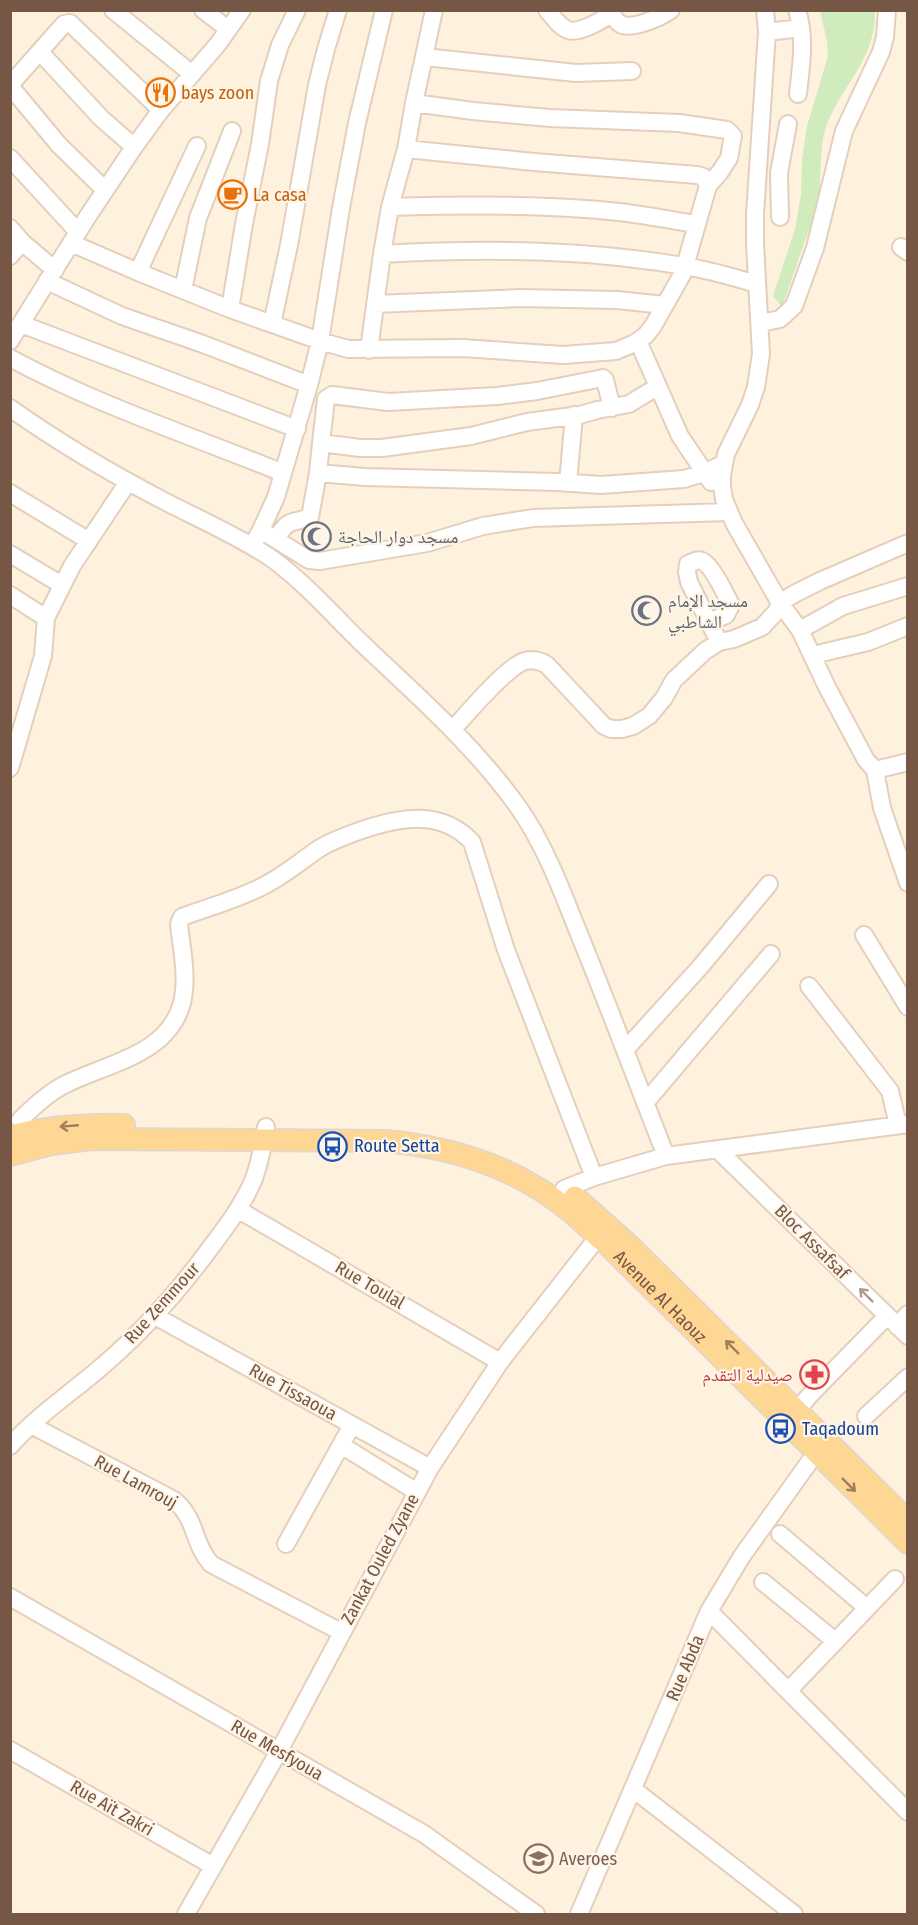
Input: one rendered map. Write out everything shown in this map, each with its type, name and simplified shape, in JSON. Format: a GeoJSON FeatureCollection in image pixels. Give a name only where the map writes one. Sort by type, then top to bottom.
{"type":"FeatureCollection","features":[{"type":"Feature","properties":{"kind":"main road"},"geometry":{"type":"LineString","coordinates":[[10,1155],[21,1130],[83,1124],[265,1134],[386,1129],[433,1134],[479,1146],[502,1155],[536,1180]]}},
{"type":"Feature","properties":{"kind":"main road","name":"Avenue Al Haouz"},"geometry":{"type":"LineString","coordinates":[[536,1180],[564,1189],[603,1231],[821,1446],[908,1521]]}},
{"type":"Feature","properties":{"kind":"main road","name":"Avenue Al Haouz"},"geometry":{"type":"LineString","coordinates":[[536,1180],[571,1212],[603,1231]]}},
{"type":"Feature","properties":{"kind":"main road","name":"Avenue Al Haouz"},"geometry":{"type":"LineString","coordinates":[[821,1446],[908,1543]]}},
{"type":"Feature","properties":{"kind":"street"},"geometry":{"type":"LineString","coordinates":[[113,10],[192,74]]}},
{"type":"Feature","properties":{"kind":"street"},"geometry":{"type":"LineString","coordinates":[[203,10],[228,29]]}},
{"type":"Feature","properties":{"kind":"street"},"geometry":{"type":"LineString","coordinates":[[10,341],[134,147],[161,110],[243,10]]}},
{"type":"Feature","properties":{"kind":"street"},"geometry":{"type":"LineString","coordinates":[[231,309],[244,224],[261,144],[269,81],[280,45],[297,10]]}},
{"type":"Feature","properties":{"kind":"street"},"geometry":{"type":"LineString","coordinates":[[272,324],[290,245],[317,85],[338,10]]}},
{"type":"Feature","properties":{"kind":"street"},"geometry":{"type":"LineString","coordinates":[[268,535],[276,497],[320,341],[355,134],[384,10]]}},
{"type":"Feature","properties":{"kind":"street"},"geometry":{"type":"LineString","coordinates":[[369,350],[390,207],[406,149],[434,10]]}},
{"type":"Feature","properties":{"kind":"street"},"geometry":{"type":"LineString","coordinates":[[547,10],[569,31],[577,31],[602,20],[611,12],[618,23],[625,26],[657,19],[671,10]]}},
{"type":"Feature","properties":{"kind":"street"},"geometry":{"type":"LineString","coordinates":[[726,505],[722,486],[723,464],[750,405],[756,387],[761,354],[755,214],[767,32],[765,10]]}},
{"type":"Feature","properties":{"kind":"street"},"geometry":{"type":"LineString","coordinates":[[797,10],[803,50],[798,94]]}},
{"type":"Feature","properties":{"kind":"street"},"geometry":{"type":"LineString","coordinates":[[761,323],[780,319],[794,306],[815,248],[834,174],[838,148],[881,52],[885,37],[887,10]]}},
{"type":"Feature","properties":{"kind":"street"},"geometry":{"type":"LineString","coordinates":[[105,190],[59,145],[10,85],[64,24],[70,22],[161,110]]}},
{"type":"Feature","properties":{"kind":"street"},"geometry":{"type":"LineString","coordinates":[[767,32],[801,28]]}},
{"type":"Feature","properties":{"kind":"street"},"geometry":{"type":"LineString","coordinates":[[40,52],[93,110],[134,147]]}},
{"type":"Feature","properties":{"kind":"street"},"geometry":{"type":"LineString","coordinates":[[424,57],[576,73],[632,71]]}},
{"type":"Feature","properties":{"kind":"street"},"geometry":{"type":"LineString","coordinates":[[10,158],[75,237],[138,272],[231,309],[348,349],[463,348],[563,355],[625,349],[638,341],[653,326],[685,266],[708,186],[729,158],[733,136],[730,131],[679,123],[550,118],[414,103]]}},
{"type":"Feature","properties":{"kind":"street"},"geometry":{"type":"LineString","coordinates":[[780,217],[779,173],[788,124]]}},
{"type":"Feature","properties":{"kind":"street"},"geometry":{"type":"LineString","coordinates":[[183,290],[198,218],[232,131]]}},
{"type":"Feature","properties":{"kind":"street"},"geometry":{"type":"LineString","coordinates":[[760,142],[783,144]]}},
{"type":"Feature","properties":{"kind":"street"},"geometry":{"type":"LineString","coordinates":[[138,272],[196,146]]}},
{"type":"Feature","properties":{"kind":"street"},"geometry":{"type":"LineString","coordinates":[[406,149],[697,175],[704,177],[708,186]]}},
{"type":"Feature","properties":{"kind":"street"},"geometry":{"type":"LineString","coordinates":[[390,207],[458,205],[571,208],[621,212],[696,224]]}},
{"type":"Feature","properties":{"kind":"street"},"geometry":{"type":"LineString","coordinates":[[10,228],[51,276],[122,316],[203,344],[309,386]]}},
{"type":"Feature","properties":{"kind":"street"},"geometry":{"type":"LineString","coordinates":[[10,256],[22,242]]}},
{"type":"Feature","properties":{"kind":"street"},"geometry":{"type":"LineString","coordinates":[[382,254],[492,249],[564,252],[685,266],[757,284]]}},
{"type":"Feature","properties":{"kind":"street"},"geometry":{"type":"LineString","coordinates":[[375,304],[520,297],[617,300],[664,305]]}},
{"type":"Feature","properties":{"kind":"street"},"geometry":{"type":"LineString","coordinates":[[21,324],[297,429]]}},
{"type":"Feature","properties":{"kind":"street"},"geometry":{"type":"LineString","coordinates":[[638,341],[680,436],[726,505],[780,603],[800,630],[866,760],[875,770],[882,808],[908,883]]}},
{"type":"Feature","properties":{"kind":"street"},"geometry":{"type":"LineString","coordinates":[[10,358],[80,392],[283,473]]}},
{"type":"Feature","properties":{"kind":"street"},"geometry":{"type":"LineString","coordinates":[[252,546],[287,524],[310,517],[318,473],[326,399],[332,396],[388,402],[497,396],[603,378],[612,408]]}},
{"type":"Feature","properties":{"kind":"street"},"geometry":{"type":"LineString","coordinates":[[321,443],[382,448],[471,436],[527,422],[629,404],[657,387]]}},
{"type":"Feature","properties":{"kind":"street"},"geometry":{"type":"LineString","coordinates":[[10,408],[128,482],[252,546],[275,561],[453,729],[517,805],[537,839],[573,918],[666,1156]]}},
{"type":"Feature","properties":{"kind":"street"},"geometry":{"type":"LineString","coordinates":[[568,483],[573,415]]}},
{"type":"Feature","properties":{"kind":"street"},"geometry":{"type":"LineString","coordinates":[[318,473],[365,477],[601,485],[667,482],[704,473],[723,464]]}},
{"type":"Feature","properties":{"kind":"street"},"geometry":{"type":"LineString","coordinates":[[10,768],[43,656],[46,618],[88,541],[128,482]]}},
{"type":"Feature","properties":{"kind":"street"},"geometry":{"type":"LineString","coordinates":[[10,493],[88,541]]}},
{"type":"Feature","properties":{"kind":"street"},"geometry":{"type":"LineString","coordinates":[[268,535],[309,560],[320,561],[427,543],[483,526],[514,520],[726,505]]}},
{"type":"Feature","properties":{"kind":"street"},"geometry":{"type":"LineString","coordinates":[[453,729],[510,669],[522,662],[533,660],[548,665],[604,726],[611,729],[633,726],[649,716],[664,698],[674,680],[705,651],[719,642],[734,639],[762,627],[776,612],[780,603],[813,584],[908,543]]}},
{"type":"Feature","properties":{"kind":"street"},"geometry":{"type":"LineString","coordinates":[[10,554],[62,585]]}},
{"type":"Feature","properties":{"kind":"street"},"geometry":{"type":"LineString","coordinates":[[800,630],[843,606],[908,586]]}},
{"type":"Feature","properties":{"kind":"street"},"geometry":{"type":"LineString","coordinates":[[10,595],[46,618]]}},
{"type":"Feature","properties":{"kind":"street"},"geometry":{"type":"LineString","coordinates":[[709,622],[719,642]]}},
{"type":"Feature","properties":{"kind":"street"},"geometry":{"type":"LineString","coordinates":[[813,655],[868,642],[908,626]]}},
{"type":"Feature","properties":{"kind":"street"},"geometry":{"type":"LineString","coordinates":[[875,770],[906,766]]}},
{"type":"Feature","properties":{"kind":"street"},"geometry":{"type":"LineString","coordinates":[[21,1130],[39,1102],[64,1084],[146,1050],[158,1041],[171,1024],[182,1003],[183,994],[184,975],[179,925],[182,917],[231,901],[269,884],[322,847],[339,838],[386,822],[425,818],[462,831],[472,842],[506,950],[594,1177]]}},
{"type":"Feature","properties":{"kind":"street"},"geometry":{"type":"LineString","coordinates":[[625,1050],[701,966],[769,884]]}},
{"type":"Feature","properties":{"kind":"street"},"geometry":{"type":"LineString","coordinates":[[864,935],[908,1007]]}},
{"type":"Feature","properties":{"kind":"street"},"geometry":{"type":"LineString","coordinates":[[645,1103],[771,954]]}},
{"type":"Feature","properties":{"kind":"street"},"geometry":{"type":"LineString","coordinates":[[564,1189],[594,1177],[666,1156],[903,1125],[890,1091],[809,986]]}},
{"type":"Feature","properties":{"kind":"street","name":"Rue Zemmour"},"geometry":{"type":"LineString","coordinates":[[10,1446],[21,1427],[95,1373],[155,1316],[197,1266],[239,1210],[254,1180],[265,1134]]}},
{"type":"Feature","properties":{"kind":"street","name":"Bloc Assafsaf"},"geometry":{"type":"LineString","coordinates":[[717,1149],[900,1323]]}},
{"type":"Feature","properties":{"kind":"street","name":"Rue Toulal"},"geometry":{"type":"LineString","coordinates":[[239,1210],[500,1362]]}},
{"type":"Feature","properties":{"kind":"street","name":"Zankat Ouled Zyane"},"geometry":{"type":"LineString","coordinates":[[186,1914],[279,1751],[430,1468],[500,1362],[603,1231]]}},
{"type":"Feature","properties":{"kind":"street","name":"Rue Tissaoua"},"geometry":{"type":"LineString","coordinates":[[155,1316],[430,1468]]}},
{"type":"Feature","properties":{"kind":"street"},"geometry":{"type":"LineString","coordinates":[[791,1417],[900,1323]]}},
{"type":"Feature","properties":{"kind":"street"},"geometry":{"type":"LineString","coordinates":[[866,1416],[908,1377]]}},
{"type":"Feature","properties":{"kind":"street"},"geometry":{"type":"LineString","coordinates":[[286,1544],[352,1425]]}},
{"type":"Feature","properties":{"kind":"street","name":"Rue Lamrouj"},"geometry":{"type":"LineString","coordinates":[[21,1427],[174,1500],[187,1513],[201,1551],[211,1564],[341,1632]]}},
{"type":"Feature","properties":{"kind":"street"},"geometry":{"type":"LineString","coordinates":[[341,1445],[417,1491]]}},
{"type":"Feature","properties":{"kind":"street","name":"Rue Abda"},"geometry":{"type":"LineString","coordinates":[[579,1914],[709,1611],[742,1556],[821,1446]]}},
{"type":"Feature","properties":{"kind":"street"},"geometry":{"type":"LineString","coordinates":[[780,1534],[867,1608]]}},
{"type":"Feature","properties":{"kind":"street"},"geometry":{"type":"LineString","coordinates":[[788,1690],[895,1579]]}},
{"type":"Feature","properties":{"kind":"street"},"geometry":{"type":"LineString","coordinates":[[763,1582],[835,1641]]}},
{"type":"Feature","properties":{"kind":"street","name":"Rue Mesfyoua"},"geometry":{"type":"LineString","coordinates":[[10,1597],[424,1834],[536,1914]]}},
{"type":"Feature","properties":{"kind":"street"},"geometry":{"type":"LineString","coordinates":[[709,1611],[908,1812]]}},
{"type":"Feature","properties":{"kind":"street","name":"Rue Aït Zakri"},"geometry":{"type":"LineString","coordinates":[[10,1750],[213,1866]]}},
{"type":"Feature","properties":{"kind":"street"},"geometry":{"type":"LineString","coordinates":[[633,1789],[794,1914]]}},
{"type":"Feature","properties":{"kind":"green space"},"geometry":{"type":"Polygon","coordinates":[[[820,11],[875,11],[874,28],[864,57],[827,124],[823,140],[817,205],[782,307],[773,296],[795,229],[801,194],[802,160],[807,126],[828,56],[820,11]]]}},
{"type":"Feature","properties":{"kind":"place","name":"bays zoon"},"geometry":{"type":"Point","coordinates":[160,93]}},
{"type":"Feature","properties":{"kind":"place","name":"La casa"},"geometry":{"type":"Point","coordinates":[232,195]}},
{"type":"Feature","properties":{"kind":"place","name":"مسجد دوار الحاجة"},"geometry":{"type":"Point","coordinates":[317,537]}},
{"type":"Feature","properties":{"kind":"place","name":"مسجد الإمام الشاطبي"},"geometry":{"type":"Point","coordinates":[647,611]}},
{"type":"Feature","properties":{"kind":"place","name":"Route Setta"},"geometry":{"type":"Point","coordinates":[333,1146]}},
{"type":"Feature","properties":{"kind":"place","name":"صيدلية التقدم"},"geometry":{"type":"Point","coordinates":[814,1375]}},
{"type":"Feature","properties":{"kind":"place","name":"Taqadoum"},"geometry":{"type":"Point","coordinates":[781,1429]}},
{"type":"Feature","properties":{"kind":"place","name":"Averoes"},"geometry":{"type":"Point","coordinates":[538,1859]}}]}
